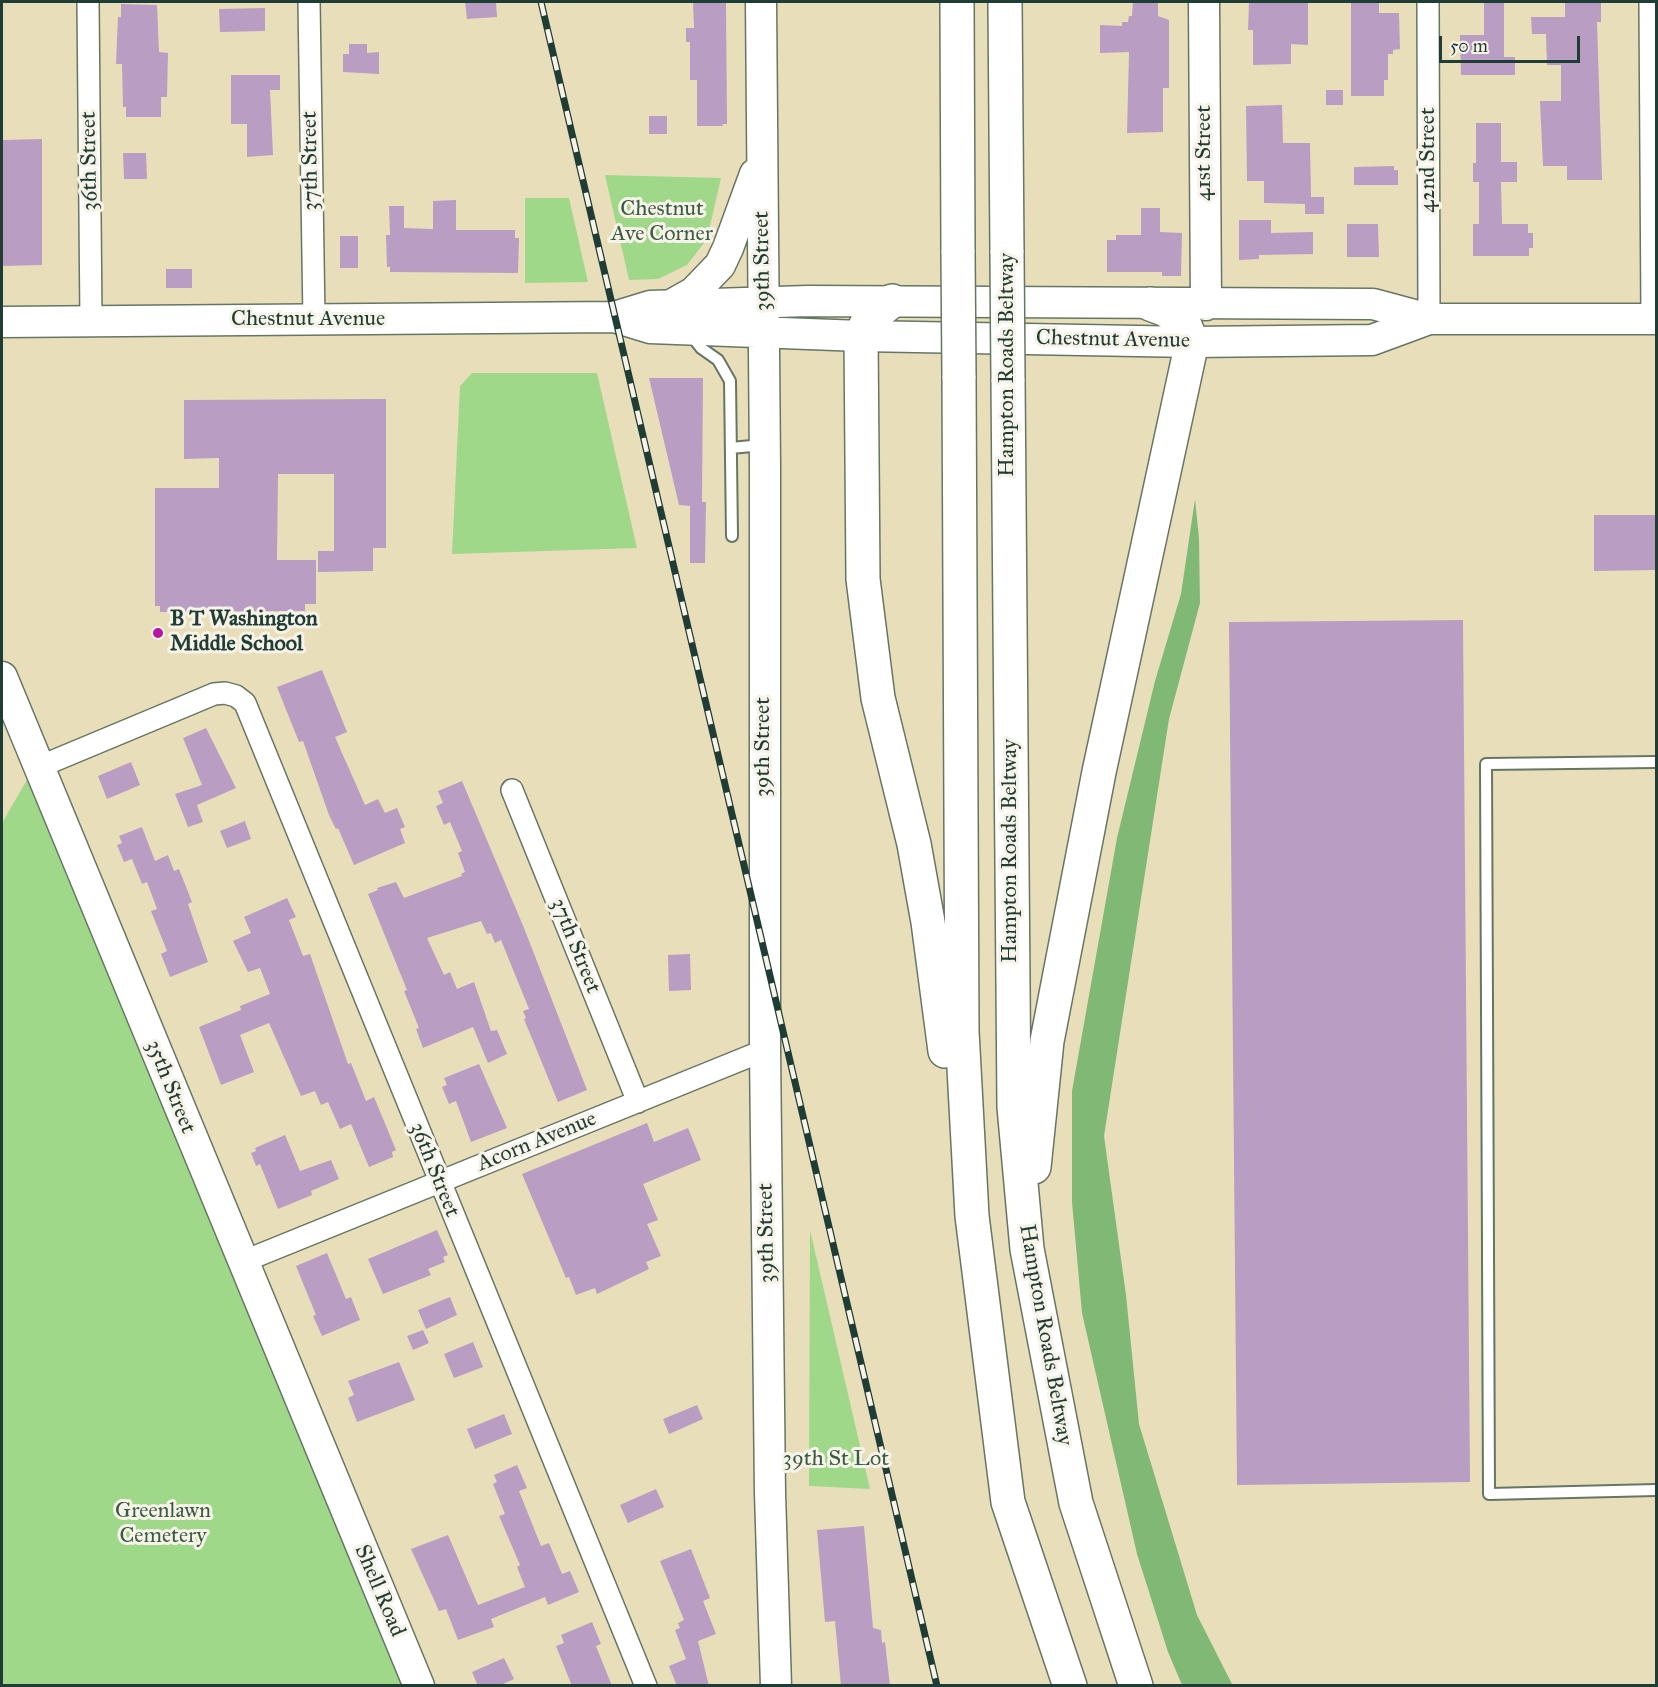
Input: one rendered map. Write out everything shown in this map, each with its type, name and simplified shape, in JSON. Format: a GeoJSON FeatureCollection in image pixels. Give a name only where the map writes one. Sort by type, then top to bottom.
{"type":"FeatureCollection","features":[{"type":"Feature","properties":{"kind":"highway"},"geometry":{"type":"LineString","coordinates":[[957,2],[962,1031],[972,1216]]}},
{"type":"Feature","properties":{"kind":"highway","name":"Hampton Roads Beltway"},"geometry":{"type":"LineString","coordinates":[[1005,2],[1014,1107],[1027,1249],[1076,1503],[1136,1686]]}},
{"type":"Feature","properties":{"kind":"highway"},"geometry":{"type":"LineString","coordinates":[[892,302],[868,320],[861,336],[863,579],[868,638],[878,698],[916,855],[972,1216],[1008,1502],[1070,1686]]}},
{"type":"Feature","properties":{"kind":"highway"},"geometry":{"type":"LineString","coordinates":[[1027,1249],[1047,1041],[1099,772],[1192,342],[1184,324],[1166,310],[1150,304]]}},
{"type":"Feature","properties":{"kind":"main road","name":"39th Street"},"geometry":{"type":"LineString","coordinates":[[761,2],[765,444],[765,1050],[770,1493],[776,1686]]}},
{"type":"Feature","properties":{"kind":"main road","name":"41st Street"},"geometry":{"type":"LineString","coordinates":[[1204,2],[1206,304]]}},
{"type":"Feature","properties":{"kind":"main road"},"geometry":{"type":"LineString","coordinates":[[670,305],[694,292],[720,265],[728,249],[762,154]]}},
{"type":"Feature","properties":{"kind":"main road","name":"Chestnut Avenue"},"geometry":{"type":"LineString","coordinates":[[2,322],[614,317],[650,306],[764,302],[1373,304],[1430,319],[1654,319]]}},
{"type":"Feature","properties":{"kind":"main road","name":"Chestnut Avenue"},"geometry":{"type":"LineString","coordinates":[[614,317],[650,328],[687,330],[861,336],[1192,342],[1372,340],[1430,319]]}},
{"type":"Feature","properties":{"kind":"main road","name":"35th Street"},"geometry":{"type":"LineString","coordinates":[[2,677],[339,1497]]}},
{"type":"Feature","properties":{"kind":"main road","name":"Shell Road"},"geometry":{"type":"LineString","coordinates":[[339,1497],[419,1686]]}},
{"type":"Feature","properties":{"kind":"street","name":"36th Street"},"geometry":{"type":"LineString","coordinates":[[88,2],[91,321]]}},
{"type":"Feature","properties":{"kind":"street","name":"37th Street"},"geometry":{"type":"LineString","coordinates":[[309,2],[314,320]]}},
{"type":"Feature","properties":{"kind":"street","name":"42nd Street"},"geometry":{"type":"LineString","coordinates":[[1428,2],[1430,319]]}},
{"type":"Feature","properties":{"kind":"street"},"geometry":{"type":"LineString","coordinates":[[1650,2],[1654,319]]}},
{"type":"Feature","properties":{"kind":"street","name":"36th Street"},"geometry":{"type":"LineString","coordinates":[[39,767],[214,694],[225,693],[236,696],[245,703],[646,1686]]}},
{"type":"Feature","properties":{"kind":"street","name":"37th Street"},"geometry":{"type":"LineString","coordinates":[[512,790],[638,1101]]}},
{"type":"Feature","properties":{"kind":"street","name":"Acorn Avenue"},"geometry":{"type":"LineString","coordinates":[[242,1262],[765,1050]]}},
{"type":"Feature","properties":{"kind":"lane"},"geometry":{"type":"LineString","coordinates":[[687,330],[701,348],[718,360],[730,381],[732,536]]}},
{"type":"Feature","properties":{"kind":"lane"},"geometry":{"type":"LineString","coordinates":[[731,448],[765,444]]}},
{"type":"Feature","properties":{"kind":"lane"},"geometry":{"type":"LineString","coordinates":[[1656,762],[1486,765],[1486,776],[1489,1494],[1656,1490]]}},
{"type":"Feature","properties":{"kind":"green space","name":"Chestnut Ave Corner"},"geometry":{"type":"Polygon","coordinates":[[[605,175],[721,178],[707,239],[687,265],[658,279],[629,280],[605,175]]]}},
{"type":"Feature","properties":{"kind":"green space"},"geometry":{"type":"Polygon","coordinates":[[[525,198],[569,198],[588,282],[525,283],[525,198]]]}},
{"type":"Feature","properties":{"kind":"green space"},"geometry":{"type":"Polygon","coordinates":[[[472,373],[597,373],[637,548],[452,554],[460,386],[472,373]]]}},
{"type":"Feature","properties":{"kind":"green space"},"geometry":{"type":"Polygon","coordinates":[[[1195,499],[1199,538],[1200,603],[1169,719],[1104,1136],[1126,1295],[1139,1424],[1197,1615],[1233,1686],[1182,1685],[1168,1652],[1137,1554],[1082,1313],[1072,1202],[1072,1091],[1117,838],[1155,681],[1181,594],[1195,499]]]}},
{"type":"Feature","properties":{"kind":"green space","name":"Greenlawn Cemetery"},"geometry":{"type":"Polygon","coordinates":[[[28,778],[406,1685],[2,1686],[2,823],[28,778]]]}},
{"type":"Feature","properties":{"kind":"green space","name":"39th St Lot"},"geometry":{"type":"Polygon","coordinates":[[[810,1230],[870,1489],[809,1486],[810,1230]]]}},
{"type":"Feature","properties":{"kind":"building"},"geometry":{"type":"Polygon","coordinates":[[[465,2],[496,2],[497,17],[467,19],[465,2]]]}},
{"type":"Feature","properties":{"kind":"building"},"geometry":{"type":"Polygon","coordinates":[[[693,2],[726,2],[727,124],[722,124],[723,126],[697,126],[697,80],[690,80],[690,42],[686,42],[686,28],[694,28],[693,2]]]}},
{"type":"Feature","properties":{"kind":"building"},"geometry":{"type":"Polygon","coordinates":[[[1133,2],[1158,2],[1158,16],[1169,20],[1169,88],[1163,88],[1163,132],[1127,133],[1129,52],[1100,53],[1100,25],[1122,26],[1122,22],[1128,22],[1129,16],[1132,16],[1133,2]]]}},
{"type":"Feature","properties":{"kind":"building"},"geometry":{"type":"Polygon","coordinates":[[[1249,2],[1308,2],[1308,45],[1291,44],[1291,64],[1253,65],[1253,30],[1248,30],[1249,2]]]}},
{"type":"Feature","properties":{"kind":"building"},"geometry":{"type":"Polygon","coordinates":[[[1351,2],[1379,2],[1379,13],[1399,13],[1400,49],[1393,50],[1393,54],[1388,54],[1388,80],[1384,80],[1384,96],[1351,96],[1351,2]]]}},
{"type":"Feature","properties":{"kind":"building"},"geometry":{"type":"Polygon","coordinates":[[[1484,2],[1504,2],[1504,57],[1515,57],[1515,75],[1461,75],[1460,35],[1484,35],[1484,2]]]}},
{"type":"Feature","properties":{"kind":"building"},"geometry":{"type":"Polygon","coordinates":[[[1565,2],[1601,2],[1601,22],[1597,22],[1602,180],[1567,180],[1567,166],[1543,166],[1540,101],[1561,101],[1561,65],[1547,65],[1546,34],[1532,34],[1531,17],[1565,17],[1565,2]]]}},
{"type":"Feature","properties":{"kind":"building"},"geometry":{"type":"Polygon","coordinates":[[[121,4],[157,5],[159,52],[168,53],[167,97],[161,97],[161,117],[126,117],[126,107],[123,107],[122,64],[116,64],[118,17],[121,17],[121,4]]]}},
{"type":"Feature","properties":{"kind":"building"},"geometry":{"type":"Polygon","coordinates":[[[265,8],[265,31],[220,32],[219,9],[265,8]]]}},
{"type":"Feature","properties":{"kind":"building"},"geometry":{"type":"Polygon","coordinates":[[[349,44],[367,44],[367,53],[379,52],[379,74],[343,72],[343,54],[349,54],[349,44]]]}},
{"type":"Feature","properties":{"kind":"building"},"geometry":{"type":"Polygon","coordinates":[[[231,75],[280,75],[280,90],[270,90],[273,155],[247,157],[247,124],[231,124],[231,75]]]}},
{"type":"Feature","properties":{"kind":"building"},"geometry":{"type":"Polygon","coordinates":[[[1326,90],[1343,90],[1343,105],[1326,105],[1326,90]]]}},
{"type":"Feature","properties":{"kind":"building"},"geometry":{"type":"Polygon","coordinates":[[[1282,105],[1283,143],[1310,143],[1311,197],[1324,197],[1324,214],[1305,214],[1305,204],[1264,203],[1264,181],[1247,181],[1246,106],[1282,105]]]}},
{"type":"Feature","properties":{"kind":"building"},"geometry":{"type":"Polygon","coordinates":[[[649,116],[667,116],[667,134],[649,134],[649,116]]]}},
{"type":"Feature","properties":{"kind":"building"},"geometry":{"type":"Polygon","coordinates":[[[1476,123],[1501,123],[1501,162],[1517,162],[1517,182],[1501,182],[1502,224],[1528,224],[1528,233],[1533,233],[1533,248],[1529,248],[1529,256],[1473,256],[1473,224],[1479,224],[1479,182],[1473,182],[1473,163],[1476,163],[1476,123]]]}},
{"type":"Feature","properties":{"kind":"building"},"geometry":{"type":"Polygon","coordinates":[[[42,139],[42,265],[2,266],[2,140],[42,139]]]}},
{"type":"Feature","properties":{"kind":"building"},"geometry":{"type":"Polygon","coordinates":[[[123,153],[146,153],[147,179],[124,179],[123,153]]]}},
{"type":"Feature","properties":{"kind":"building"},"geometry":{"type":"Polygon","coordinates":[[[1394,166],[1394,170],[1398,170],[1398,185],[1354,185],[1354,167],[1394,166]]]}},
{"type":"Feature","properties":{"kind":"building"},"geometry":{"type":"Polygon","coordinates":[[[456,200],[456,230],[515,230],[515,238],[519,238],[518,273],[390,272],[390,267],[387,267],[386,235],[390,235],[389,206],[404,206],[404,228],[433,229],[433,201],[456,200]]]}},
{"type":"Feature","properties":{"kind":"building"},"geometry":{"type":"Polygon","coordinates":[[[1141,208],[1160,208],[1160,232],[1182,233],[1181,276],[1162,276],[1162,272],[1107,272],[1107,240],[1116,240],[1116,235],[1141,235],[1141,208]]]}},
{"type":"Feature","properties":{"kind":"building"},"geometry":{"type":"Polygon","coordinates":[[[1239,220],[1271,220],[1271,233],[1313,232],[1313,254],[1259,255],[1259,259],[1239,260],[1239,220]]]}},
{"type":"Feature","properties":{"kind":"building"},"geometry":{"type":"Polygon","coordinates":[[[1347,224],[1378,224],[1379,257],[1347,257],[1347,224]]]}},
{"type":"Feature","properties":{"kind":"building"},"geometry":{"type":"Polygon","coordinates":[[[340,236],[358,236],[358,268],[340,268],[340,236]]]}},
{"type":"Feature","properties":{"kind":"building"},"geometry":{"type":"Polygon","coordinates":[[[166,269],[192,269],[192,288],[166,288],[166,269]]]}},
{"type":"Feature","properties":{"kind":"building"},"geometry":{"type":"Polygon","coordinates":[[[649,378],[703,378],[702,502],[706,502],[705,563],[690,563],[690,506],[679,505],[649,378]]]}},
{"type":"Feature","properties":{"kind":"building"},"geometry":{"type":"Polygon","coordinates":[[[386,399],[386,548],[373,548],[373,571],[318,572],[318,551],[334,551],[334,474],[278,474],[277,560],[316,560],[316,604],[305,604],[305,611],[160,612],[160,606],[155,606],[155,488],[219,488],[219,458],[184,459],[184,400],[386,399]]]}},
{"type":"Feature","properties":{"kind":"building"},"geometry":{"type":"Polygon","coordinates":[[[1594,515],[1656,515],[1656,570],[1594,571],[1594,515]]]}},
{"type":"Feature","properties":{"kind":"building"},"geometry":{"type":"Polygon","coordinates":[[[1463,620],[1470,1482],[1237,1485],[1229,622],[1463,620]]]}},
{"type":"Feature","properties":{"kind":"building"},"geometry":{"type":"Polygon","coordinates":[[[322,670],[347,732],[335,737],[365,805],[378,799],[385,813],[397,808],[405,827],[400,829],[405,843],[354,865],[338,828],[336,829],[329,815],[303,741],[299,742],[277,687],[322,670]]]}},
{"type":"Feature","properties":{"kind":"building"},"geometry":{"type":"Polygon","coordinates":[[[206,728],[236,788],[197,805],[203,822],[188,827],[175,794],[202,785],[183,738],[206,728]]]}},
{"type":"Feature","properties":{"kind":"building"},"geometry":{"type":"Polygon","coordinates":[[[131,762],[140,785],[107,799],[98,776],[131,762]]]}},
{"type":"Feature","properties":{"kind":"building"},"geometry":{"type":"Polygon","coordinates":[[[462,781],[524,928],[587,1090],[558,1102],[524,1019],[526,1018],[523,1011],[529,1009],[501,940],[495,943],[491,933],[487,934],[481,921],[427,938],[444,975],[450,972],[457,989],[474,982],[491,1031],[497,1030],[507,1054],[488,1063],[473,1027],[423,1048],[416,1029],[419,1028],[404,991],[407,990],[368,894],[378,890],[377,888],[396,882],[404,898],[462,876],[461,874],[465,872],[458,853],[462,851],[450,822],[444,825],[436,806],[443,803],[438,791],[462,781]]]}},
{"type":"Feature","properties":{"kind":"building"},"geometry":{"type":"Polygon","coordinates":[[[245,821],[251,839],[227,848],[220,831],[245,821]]]}},
{"type":"Feature","properties":{"kind":"building"},"geometry":{"type":"Polygon","coordinates":[[[142,827],[155,861],[168,855],[174,871],[179,869],[192,902],[188,904],[208,962],[170,977],[161,954],[167,951],[151,911],[157,909],[147,882],[142,884],[132,859],[124,862],[117,845],[122,843],[119,836],[142,827]]]}},
{"type":"Feature","properties":{"kind":"building"},"geometry":{"type":"Polygon","coordinates":[[[287,898],[296,917],[289,920],[303,956],[310,954],[348,1064],[351,1063],[366,1101],[374,1097],[396,1150],[392,1152],[393,1157],[369,1167],[351,1124],[340,1129],[328,1102],[321,1105],[315,1091],[301,1096],[269,1023],[240,1035],[254,1072],[221,1085],[199,1027],[241,1010],[240,1006],[270,994],[260,968],[248,972],[233,941],[251,933],[244,917],[287,898]]]}},
{"type":"Feature","properties":{"kind":"building"},"geometry":{"type":"Polygon","coordinates":[[[690,954],[691,990],[669,991],[668,955],[690,954]]]}},
{"type":"Feature","properties":{"kind":"building"},"geometry":{"type":"Polygon","coordinates":[[[479,1064],[507,1128],[471,1142],[456,1101],[449,1104],[442,1087],[447,1085],[444,1078],[479,1064]]]}},
{"type":"Feature","properties":{"kind":"building"},"geometry":{"type":"Polygon","coordinates":[[[647,1123],[654,1142],[688,1128],[701,1160],[643,1184],[658,1220],[647,1224],[661,1256],[646,1262],[649,1269],[597,1294],[595,1288],[576,1295],[569,1277],[566,1278],[522,1174],[647,1123]]]}},
{"type":"Feature","properties":{"kind":"building"},"geometry":{"type":"Polygon","coordinates":[[[285,1135],[300,1171],[331,1160],[339,1179],[311,1191],[312,1195],[278,1209],[260,1164],[256,1166],[251,1153],[256,1151],[255,1148],[285,1135]]]}},
{"type":"Feature","properties":{"kind":"building"},"geometry":{"type":"Polygon","coordinates":[[[437,1230],[448,1255],[443,1257],[445,1262],[428,1269],[431,1275],[383,1294],[368,1259],[437,1230]]]}},
{"type":"Feature","properties":{"kind":"building"},"geometry":{"type":"Polygon","coordinates":[[[327,1253],[346,1299],[351,1297],[360,1320],[322,1336],[296,1266],[327,1253]]]}},
{"type":"Feature","properties":{"kind":"building"},"geometry":{"type":"Polygon","coordinates":[[[450,1297],[457,1315],[426,1329],[418,1310],[450,1297]]]}},
{"type":"Feature","properties":{"kind":"building"},"geometry":{"type":"Polygon","coordinates":[[[423,1330],[429,1343],[413,1350],[407,1336],[423,1330]]]}},
{"type":"Feature","properties":{"kind":"building"},"geometry":{"type":"Polygon","coordinates":[[[473,1342],[483,1367],[454,1378],[444,1354],[473,1342]]]}},
{"type":"Feature","properties":{"kind":"building"},"geometry":{"type":"Polygon","coordinates":[[[399,1362],[415,1400],[357,1422],[348,1398],[354,1395],[348,1381],[399,1362]]]}},
{"type":"Feature","properties":{"kind":"building"},"geometry":{"type":"Polygon","coordinates":[[[697,1405],[703,1419],[669,1434],[663,1419],[697,1405]]]}},
{"type":"Feature","properties":{"kind":"building"},"geometry":{"type":"Polygon","coordinates":[[[504,1414],[512,1434],[475,1449],[467,1429],[504,1414]]]}},
{"type":"Feature","properties":{"kind":"building"},"geometry":{"type":"Polygon","coordinates":[[[517,1465],[527,1488],[519,1491],[541,1546],[549,1543],[562,1574],[570,1571],[579,1592],[548,1605],[545,1597],[491,1619],[494,1627],[458,1640],[446,1609],[439,1611],[411,1549],[448,1535],[478,1605],[525,1587],[517,1567],[520,1565],[499,1516],[505,1514],[493,1484],[497,1482],[494,1475],[517,1465]]]}},
{"type":"Feature","properties":{"kind":"building"},"geometry":{"type":"Polygon","coordinates":[[[656,1489],[664,1507],[628,1523],[620,1505],[656,1489]]]}},
{"type":"Feature","properties":{"kind":"building"},"geometry":{"type":"Polygon","coordinates":[[[864,1526],[873,1628],[881,1630],[882,1643],[885,1642],[890,1686],[841,1686],[835,1621],[825,1622],[817,1530],[864,1526]]]}},
{"type":"Feature","properties":{"kind":"building"},"geometry":{"type":"Polygon","coordinates":[[[691,1549],[710,1598],[703,1601],[716,1634],[698,1641],[709,1686],[677,1686],[669,1666],[686,1659],[675,1630],[680,1628],[678,1623],[684,1620],[660,1561],[691,1549]]]}},
{"type":"Feature","properties":{"kind":"building"},"geometry":{"type":"Polygon","coordinates":[[[592,1622],[601,1644],[596,1646],[612,1686],[572,1686],[556,1646],[564,1643],[561,1635],[592,1622]]]}},
{"type":"Feature","properties":{"kind":"building"},"geometry":{"type":"Polygon","coordinates":[[[504,1658],[514,1679],[499,1686],[478,1686],[472,1672],[504,1658]]]}},
{"type":"Feature","properties":{"kind":"railway"},"geometry":{"type":"LineString","coordinates":[[541,2],[937,1686]]}},
{"type":"Feature","properties":{"kind":"place","name":"B T Washington Middle School"},"geometry":{"type":"Point","coordinates":[158,633]}}]}
